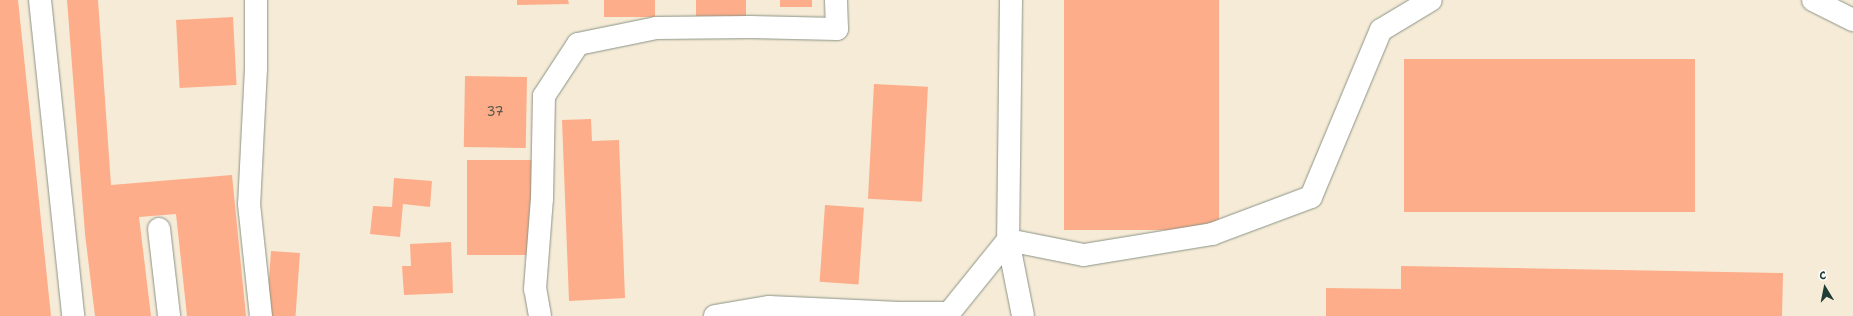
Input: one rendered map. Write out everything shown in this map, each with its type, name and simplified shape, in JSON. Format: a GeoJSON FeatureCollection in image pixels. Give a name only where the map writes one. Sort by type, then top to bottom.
{"type":"FeatureCollection","features":[{"type":"Feature","properties":{"kind":"lane"},"geometry":{"type":"LineString","coordinates":[[40,0],[73,316]]}},
{"type":"Feature","properties":{"kind":"lane"},"geometry":{"type":"LineString","coordinates":[[256,0],[256,68],[249,204],[261,316]]}},
{"type":"Feature","properties":{"kind":"lane"},"geometry":{"type":"LineString","coordinates":[[540,316],[535,289],[542,199],[544,96],[578,44],[656,28],[750,27],[836,29],[836,0]]}},
{"type":"Feature","properties":{"kind":"lane"},"geometry":{"type":"LineString","coordinates":[[1011,0],[1008,240],[1023,316]]}},
{"type":"Feature","properties":{"kind":"lane"},"geometry":{"type":"LineString","coordinates":[[1008,240],[1084,255],[1212,234],[1311,197],[1381,30],[1430,0]]}},
{"type":"Feature","properties":{"kind":"lane"},"geometry":{"type":"LineString","coordinates":[[1812,0],[1853,20]]}},
{"type":"Feature","properties":{"kind":"lane"},"geometry":{"type":"LineString","coordinates":[[159,229],[169,316]]}},
{"type":"Feature","properties":{"kind":"lane"},"geometry":{"type":"LineString","coordinates":[[715,316],[769,307],[899,313],[948,313],[1008,240]]}},
{"type":"Feature","properties":{"kind":"building"},"geometry":{"type":"Polygon","coordinates":[[[0,0],[18,0],[51,316],[0,316],[0,0]]]}},
{"type":"Feature","properties":{"kind":"building"},"geometry":{"type":"Polygon","coordinates":[[[67,0],[98,0],[111,185],[232,175],[246,316],[187,316],[176,214],[139,217],[151,316],[95,316],[85,234],[67,0]]]}},
{"type":"Feature","properties":{"kind":"building"},"geometry":{"type":"Polygon","coordinates":[[[517,0],[568,0],[569,4],[517,5],[517,0]]]}},
{"type":"Feature","properties":{"kind":"building"},"geometry":{"type":"Polygon","coordinates":[[[604,0],[655,0],[655,17],[604,17],[604,0]]]}},
{"type":"Feature","properties":{"kind":"building"},"geometry":{"type":"Polygon","coordinates":[[[696,0],[746,0],[746,16],[696,16],[696,0]]]}},
{"type":"Feature","properties":{"kind":"building"},"geometry":{"type":"Polygon","coordinates":[[[780,0],[812,0],[812,7],[780,7],[780,0]]]}},
{"type":"Feature","properties":{"kind":"building"},"geometry":{"type":"Polygon","coordinates":[[[1064,0],[1219,0],[1219,230],[1064,230],[1064,0]]]}},
{"type":"Feature","properties":{"kind":"building"},"geometry":{"type":"Polygon","coordinates":[[[233,17],[237,85],[180,88],[176,20],[233,17]]]}},
{"type":"Feature","properties":{"kind":"building"},"geometry":{"type":"Polygon","coordinates":[[[1404,59],[1695,59],[1695,212],[1404,212],[1404,59]]]}},
{"type":"Feature","properties":{"kind":"building"},"geometry":{"type":"Polygon","coordinates":[[[465,76],[527,77],[526,148],[464,147],[465,76]]]}},
{"type":"Feature","properties":{"kind":"building"},"geometry":{"type":"Polygon","coordinates":[[[874,84],[928,87],[922,202],[868,199],[874,84]]]}},
{"type":"Feature","properties":{"kind":"building"},"geometry":{"type":"Polygon","coordinates":[[[591,119],[592,141],[619,140],[625,298],[569,301],[562,120],[591,119]]]}},
{"type":"Feature","properties":{"kind":"building"},"geometry":{"type":"Polygon","coordinates":[[[467,160],[533,160],[533,255],[467,255],[467,160]]]}},
{"type":"Feature","properties":{"kind":"building"},"geometry":{"type":"Polygon","coordinates":[[[394,178],[432,181],[430,207],[403,204],[400,237],[370,234],[373,206],[392,207],[394,178]]]}},
{"type":"Feature","properties":{"kind":"building"},"geometry":{"type":"Polygon","coordinates":[[[825,205],[864,208],[859,285],[820,282],[825,205]]]}},
{"type":"Feature","properties":{"kind":"building"},"geometry":{"type":"Polygon","coordinates":[[[451,242],[453,293],[404,295],[402,266],[411,266],[410,244],[451,242]]]}},
{"type":"Feature","properties":{"kind":"building"},"geometry":{"type":"Polygon","coordinates":[[[271,251],[300,253],[296,316],[266,316],[271,251]]]}},
{"type":"Feature","properties":{"kind":"building"},"geometry":{"type":"Polygon","coordinates":[[[1401,266],[1783,273],[1782,316],[1326,316],[1326,288],[1401,289],[1401,266]]]}}]}
